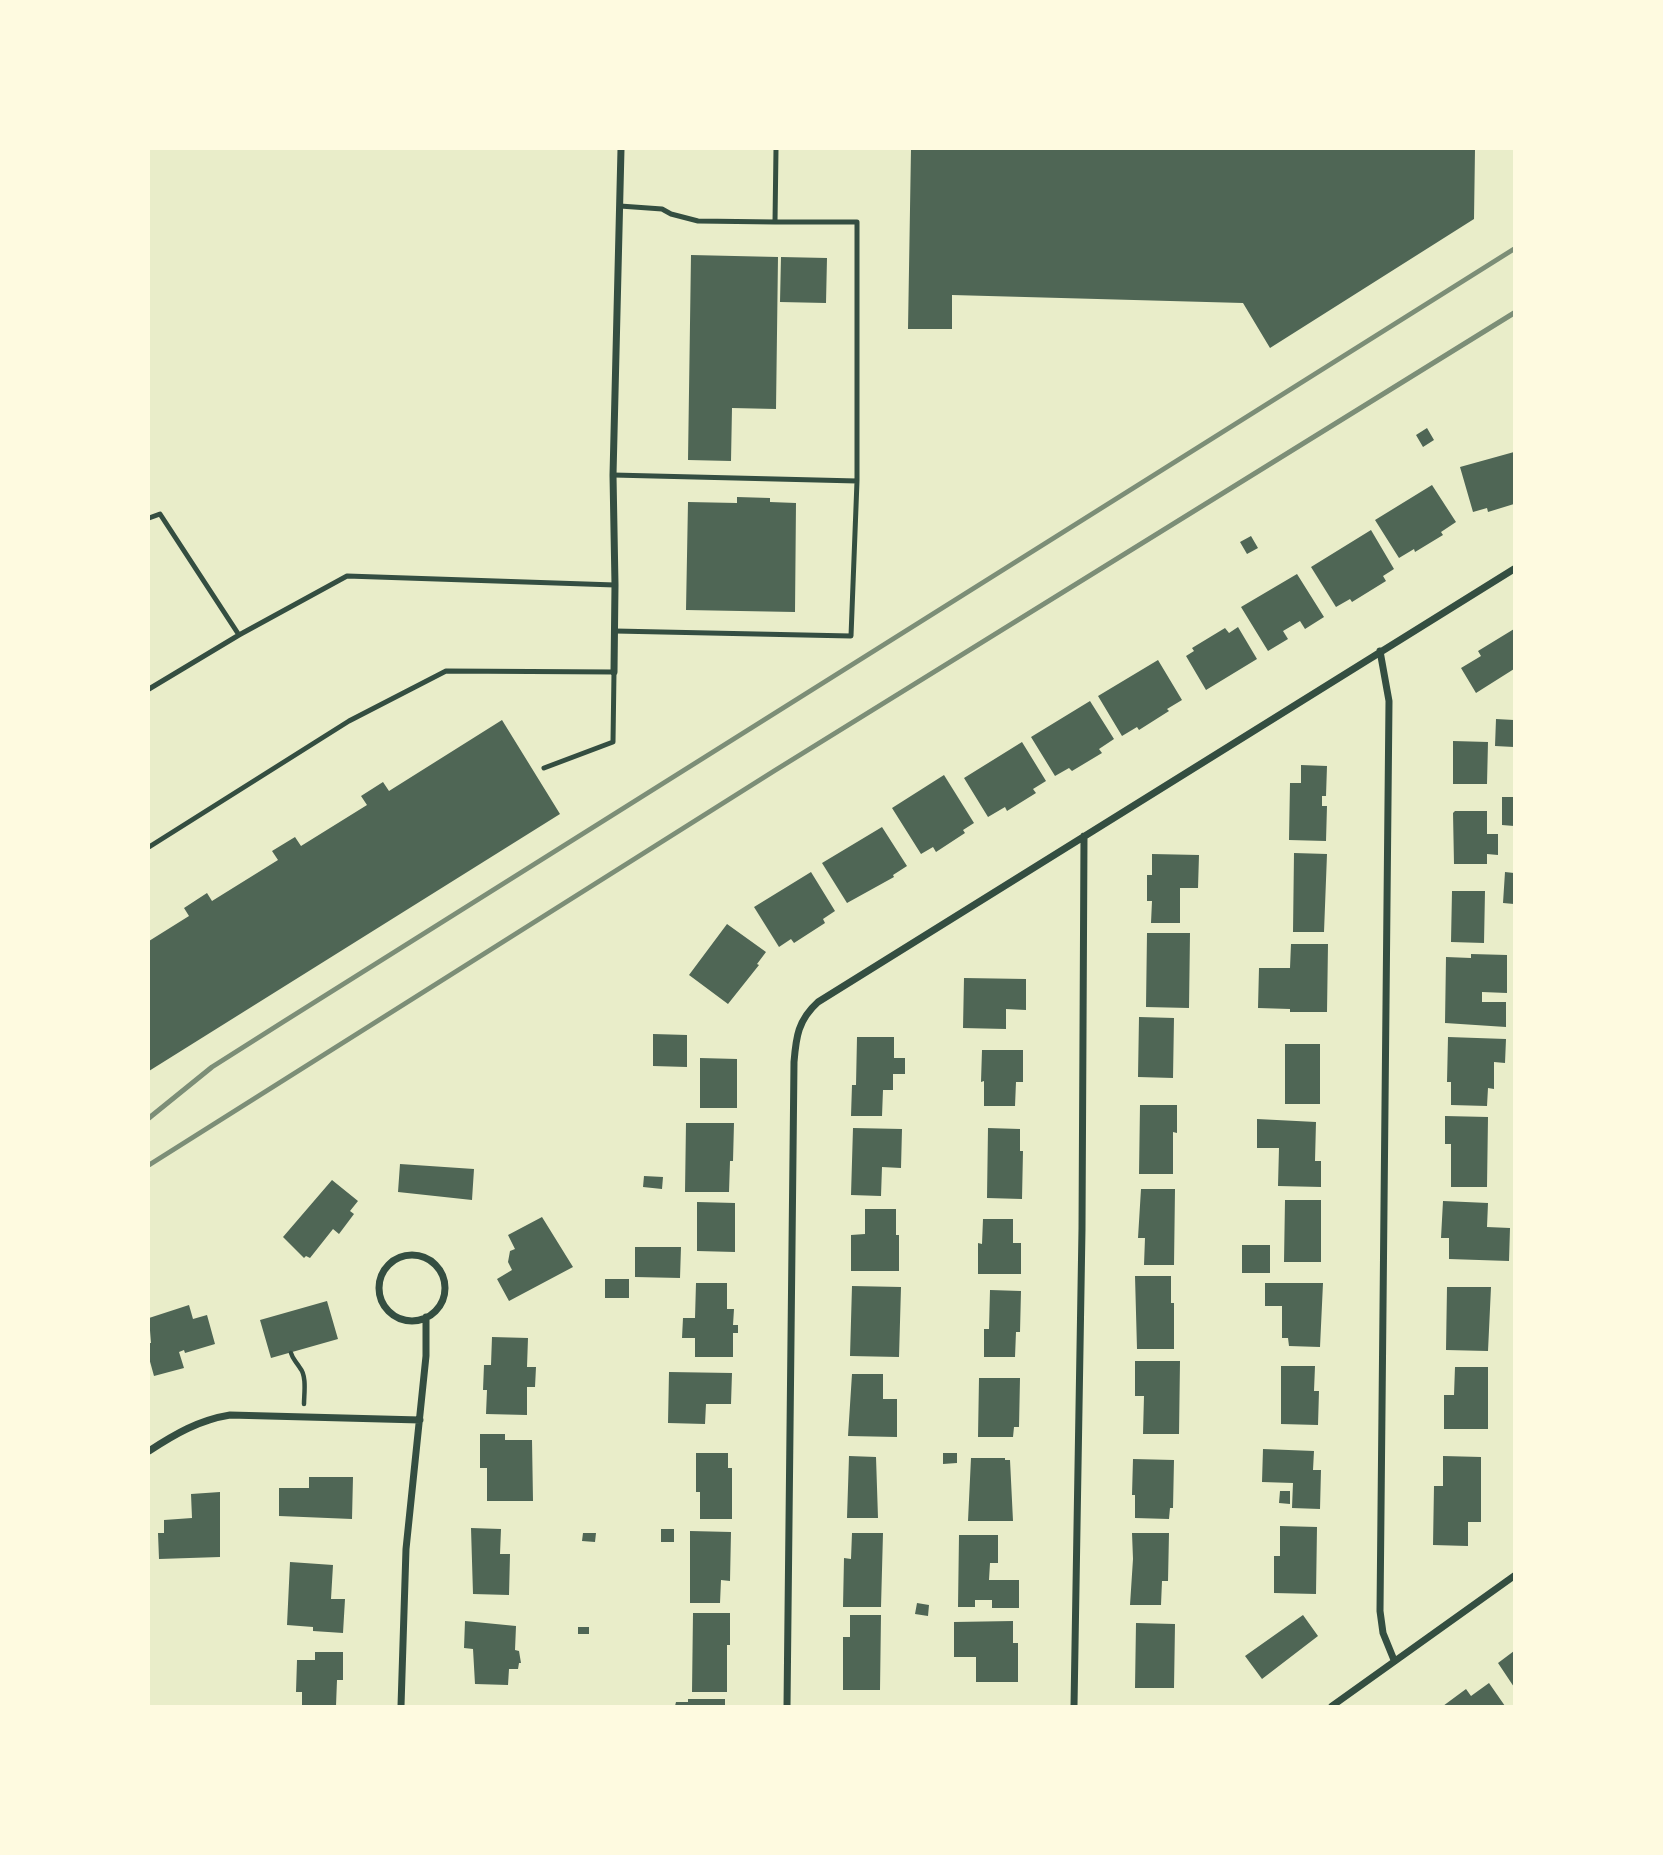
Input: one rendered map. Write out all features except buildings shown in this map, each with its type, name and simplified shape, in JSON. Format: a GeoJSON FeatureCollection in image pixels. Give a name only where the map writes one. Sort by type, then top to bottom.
{"type":"FeatureCollection","features":[{"type":"Feature","properties":{"kind":"street"},"geometry":{"type":"LineString","coordinates":[[614,672],[613,475],[621,149]]}},
{"type":"Feature","properties":{"kind":"street"},"geometry":{"type":"LineString","coordinates":[[787,1706],[794,1062],[800,1023],[818,1002],[1514,569]]}},
{"type":"Feature","properties":{"kind":"street"},"geometry":{"type":"LineString","coordinates":[[1380,651],[1389,701],[1380,1611],[1383,1633],[1394,1660]]}},
{"type":"Feature","properties":{"kind":"street"},"geometry":{"type":"LineString","coordinates":[[1074,1706],[1082,1215],[1084,836]]}},
{"type":"Feature","properties":{"kind":"street"},"geometry":{"type":"LineString","coordinates":[[408,1255],[427,1259],[436,1265],[441,1274],[444,1283],[440,1303],[434,1312],[425,1317],[403,1319],[385,1306],[380,1296],[382,1274],[388,1265],[398,1258],[408,1255]]}},
{"type":"Feature","properties":{"kind":"street"},"geometry":{"type":"LineString","coordinates":[[401,1706],[406,1549],[426,1356],[425,1317]]}},
{"type":"Feature","properties":{"kind":"street"},"geometry":{"type":"LineString","coordinates":[[149,1451],[188,1427],[210,1418],[230,1415],[420,1420]]}},
{"type":"Feature","properties":{"kind":"street"},"geometry":{"type":"LineString","coordinates":[[1332,1706],[1514,1576]]}},
{"type":"Feature","properties":{"kind":"lane"},"geometry":{"type":"LineString","coordinates":[[775,222],[776,149]]}},
{"type":"Feature","properties":{"kind":"lane"},"geometry":{"type":"LineString","coordinates":[[615,631],[851,636],[857,481],[857,222],[698,220],[682,218],[662,209],[620,206]]}},
{"type":"Feature","properties":{"kind":"lane"},"geometry":{"type":"LineString","coordinates":[[613,475],[857,481]]}},
{"type":"Feature","properties":{"kind":"lane"},"geometry":{"type":"LineString","coordinates":[[149,518],[160,514],[239,635]]}},
{"type":"Feature","properties":{"kind":"lane"},"geometry":{"type":"LineString","coordinates":[[149,689],[239,635],[347,576],[615,585]]}},
{"type":"Feature","properties":{"kind":"lane"},"geometry":{"type":"LineString","coordinates":[[149,847],[349,720],[446,671],[614,672],[613,742],[544,768]]}},
{"type":"Feature","properties":{"kind":"path"},"geometry":{"type":"LineString","coordinates":[[291,1353],[303,1376],[304,1416]]}},
{"type":"Feature","properties":{"kind":"railway"},"geometry":{"type":"LineString","coordinates":[[149,1118],[212,1067],[1514,249]]}},
{"type":"Feature","properties":{"kind":"railway"},"geometry":{"type":"LineString","coordinates":[[149,1165],[774,771],[1514,313]]}}]}
